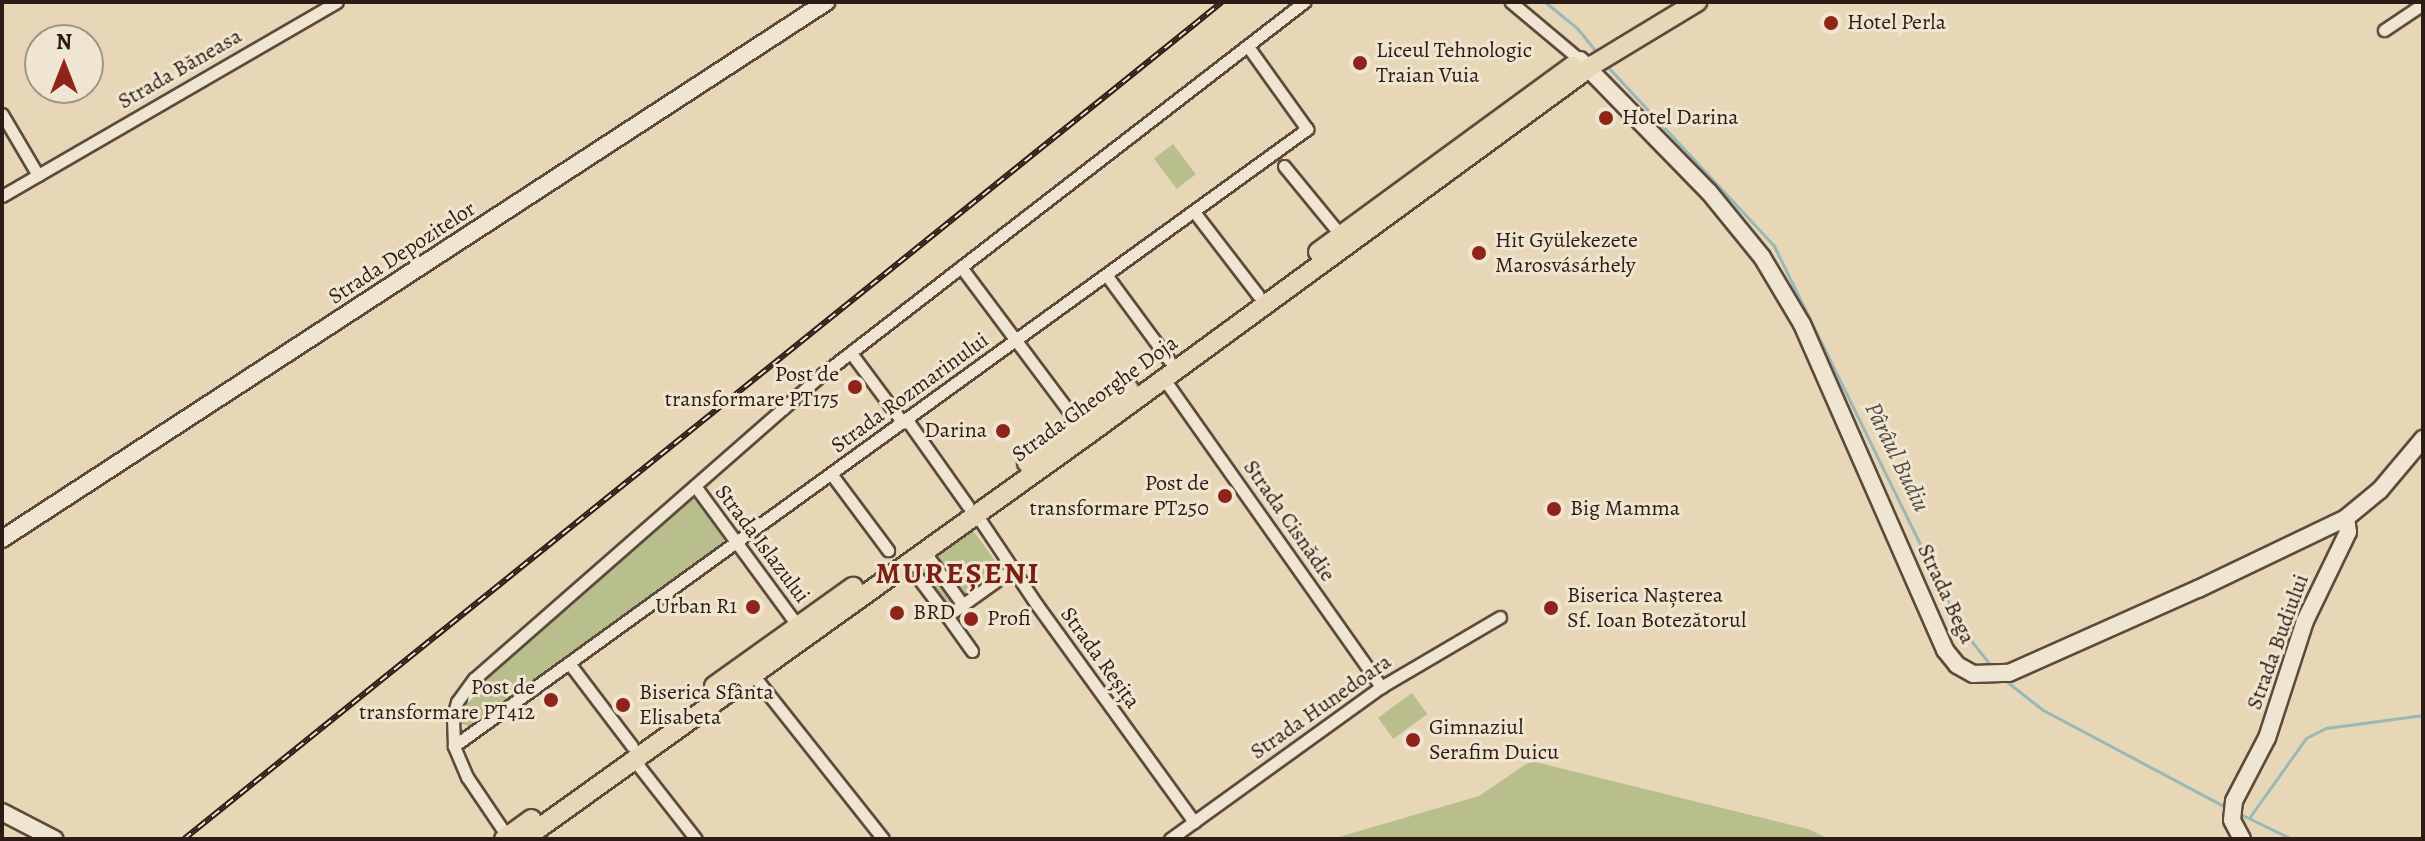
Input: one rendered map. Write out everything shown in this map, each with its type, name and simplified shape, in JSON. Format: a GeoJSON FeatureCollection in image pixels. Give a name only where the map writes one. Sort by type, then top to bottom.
{"type":"FeatureCollection","features":[{"type":"Feature","properties":{"kind":"main road","name":"Strada Gheorghe Doja"},"geometry":{"type":"LineString","coordinates":[[749,669],[797,625],[1164,379],[1345,241],[1672,2]]}},
{"type":"Feature","properties":{"kind":"main road","name":"Strada Gheorghe Doja"},"geometry":{"type":"LineString","coordinates":[[1593,59],[1697,2]]}},
{"type":"Feature","properties":{"kind":"main road","name":"Strada Gheorghe Doja"},"geometry":{"type":"LineString","coordinates":[[511,838],[972,510],[1079,425],[1258,295],[1345,241]]}},
{"type":"Feature","properties":{"kind":"street","name":"Strada Băneasa"},"geometry":{"type":"LineString","coordinates":[[2,196],[337,2]]}},
{"type":"Feature","properties":{"kind":"street","name":"Strada Depozitelor"},"geometry":{"type":"LineString","coordinates":[[2,539],[826,2]]}},
{"type":"Feature","properties":{"kind":"street"},"geometry":{"type":"LineString","coordinates":[[511,838],[467,777],[454,746],[453,716],[457,702],[474,679],[851,353],[1249,48],[1304,2]]}},
{"type":"Feature","properties":{"kind":"street"},"geometry":{"type":"LineString","coordinates":[[1511,2],[1593,59]]}},
{"type":"Feature","properties":{"kind":"street"},"geometry":{"type":"LineString","coordinates":[[2384,30],[2423,4]]}},
{"type":"Feature","properties":{"kind":"street","name":"Strada Rozmarinului"},"geometry":{"type":"LineString","coordinates":[[454,746],[738,544],[1307,129],[1249,48]]}},
{"type":"Feature","properties":{"kind":"street","name":"Strada Bega"},"geometry":{"type":"LineString","coordinates":[[1593,59],[1762,257],[1802,324],[1945,650],[1957,665],[1973,674],[1990,676],[2009,673],[2198,589],[2346,518]]}},
{"type":"Feature","properties":{"kind":"street"},"geometry":{"type":"LineString","coordinates":[[2,114],[38,175]]}},
{"type":"Feature","properties":{"kind":"street"},"geometry":{"type":"LineString","coordinates":[[1284,166],[1345,241]]}},
{"type":"Feature","properties":{"kind":"street"},"geometry":{"type":"LineString","coordinates":[[1195,213],[1258,295]]}},
{"type":"Feature","properties":{"kind":"street"},"geometry":{"type":"LineString","coordinates":[[961,267],[1079,425]]}},
{"type":"Feature","properties":{"kind":"street"},"geometry":{"type":"LineString","coordinates":[[1107,276],[1169,360]]}},
{"type":"Feature","properties":{"kind":"street","name":"Strada Reșița"},"geometry":{"type":"LineString","coordinates":[[851,353],[972,510],[1194,822]]}},
{"type":"Feature","properties":{"kind":"street","name":"Strada Cisnădie"},"geometry":{"type":"LineString","coordinates":[[1164,379],[1381,687]]}},
{"type":"Feature","properties":{"kind":"street"},"geometry":{"type":"LineString","coordinates":[[2346,518],[2380,490],[2423,439]]}},
{"type":"Feature","properties":{"kind":"street"},"geometry":{"type":"LineString","coordinates":[[832,475],[888,550]]}},
{"type":"Feature","properties":{"kind":"street","name":"Strada Islazului"},"geometry":{"type":"LineString","coordinates":[[695,486],[797,625]]}},
{"type":"Feature","properties":{"kind":"street","name":"Strada Budiului"},"geometry":{"type":"LineString","coordinates":[[2241,837],[2232,820],[2234,801],[2267,738],[2313,598],[2348,532],[2346,518]]}},
{"type":"Feature","properties":{"kind":"street"},"geometry":{"type":"LineString","coordinates":[[929,558],[963,605]]}},
{"type":"Feature","properties":{"kind":"street"},"geometry":{"type":"LineString","coordinates":[[947,616],[1007,573]]}},
{"type":"Feature","properties":{"kind":"street"},"geometry":{"type":"LineString","coordinates":[[919,579],[972,651]]}},
{"type":"Feature","properties":{"kind":"street","name":"Strada Hunedoara"},"geometry":{"type":"LineString","coordinates":[[1170,839],[1381,687],[1500,617]]}},
{"type":"Feature","properties":{"kind":"street"},"geometry":{"type":"LineString","coordinates":[[569,663],[696,839]]}},
{"type":"Feature","properties":{"kind":"street"},"geometry":{"type":"LineString","coordinates":[[749,669],[883,839]]}},
{"type":"Feature","properties":{"kind":"street"},"geometry":{"type":"LineString","coordinates":[[2,812],[54,839]]}},
{"type":"Feature","properties":{"kind":"green space"},"geometry":{"type":"Polygon","coordinates":[[[1173,144],[1196,174],[1177,189],[1154,158],[1173,144]]]}},
{"type":"Feature","properties":{"kind":"green space"},"geometry":{"type":"Polygon","coordinates":[[[695,499],[724,536],[724,546],[472,727],[459,723],[461,706],[478,684],[688,501],[695,499]]]}},
{"type":"Feature","properties":{"kind":"green space"},"geometry":{"type":"Polygon","coordinates":[[[972,529],[1003,572],[947,612],[916,570],[972,529]]]}},
{"type":"Feature","properties":{"kind":"green space"},"geometry":{"type":"Polygon","coordinates":[[[1412,693],[1427,714],[1393,739],[1378,718],[1412,693]]]}},
{"type":"Feature","properties":{"kind":"green space"},"geometry":{"type":"Polygon","coordinates":[[[1531,761],[1808,829],[1829,839],[1332,839],[1479,796],[1531,761]]]}},
{"type":"Feature","properties":{"kind":"waterway","name":"Pârâul Budiu"},"geometry":{"type":"LineString","coordinates":[[1545,2],[1577,28],[1598,54]]}},
{"type":"Feature","properties":{"kind":"waterway","name":"Pârâul Budiu"},"geometry":{"type":"LineString","coordinates":[[1607,66],[1774,246],[1961,628],[1992,667]]}},
{"type":"Feature","properties":{"kind":"waterway","name":"Pârâul Budiu"},"geometry":{"type":"LineString","coordinates":[[2006,681],[2043,710],[2227,808]]}},
{"type":"Feature","properties":{"kind":"waterway"},"geometry":{"type":"LineString","coordinates":[[2249,818],[2306,738],[2326,728],[2423,715]]}},
{"type":"Feature","properties":{"kind":"waterway","name":"Pârâul Budiu"},"geometry":{"type":"LineString","coordinates":[[2238,813],[2292,839]]}},
{"type":"Feature","properties":{"kind":"railway"},"geometry":{"type":"LineString","coordinates":[[184,839],[1222,2]]}},
{"type":"Feature","properties":{"kind":"place","name":"Hotel Perla"},"geometry":{"type":"Point","coordinates":[1831,23]}},
{"type":"Feature","properties":{"kind":"place","name":"Liceul Tehnologic Traian Vuia"},"geometry":{"type":"Point","coordinates":[1360,63]}},
{"type":"Feature","properties":{"kind":"place","name":"Hotel Darina"},"geometry":{"type":"Point","coordinates":[1606,118]}},
{"type":"Feature","properties":{"kind":"place","name":"Hit Gyülekezete Marosvásárhely"},"geometry":{"type":"Point","coordinates":[1479,253]}},
{"type":"Feature","properties":{"kind":"place","name":"Post de transformare PT175"},"geometry":{"type":"Point","coordinates":[855,387]}},
{"type":"Feature","properties":{"kind":"place","name":"Darina"},"geometry":{"type":"Point","coordinates":[1003,431]}},
{"type":"Feature","properties":{"kind":"place","name":"Post de transformare PT250"},"geometry":{"type":"Point","coordinates":[1225,496]}},
{"type":"Feature","properties":{"kind":"place","name":"Big Mamma"},"geometry":{"type":"Point","coordinates":[1554,509]}},
{"type":"Feature","properties":{"kind":"place","name":"Urban R1"},"geometry":{"type":"Point","coordinates":[753,607]}},
{"type":"Feature","properties":{"kind":"place","name":"Biserica Nașterea Sf. Ioan Botezătorul"},"geometry":{"type":"Point","coordinates":[1551,608]}},
{"type":"Feature","properties":{"kind":"place","name":"BRD"},"geometry":{"type":"Point","coordinates":[897,613]}},
{"type":"Feature","properties":{"kind":"place","name":"Profi"},"geometry":{"type":"Point","coordinates":[971,619]}},
{"type":"Feature","properties":{"kind":"place","name":"Post de transformare PT412"},"geometry":{"type":"Point","coordinates":[551,700]}},
{"type":"Feature","properties":{"kind":"place","name":"Biserica Sfânta Elisabeta"},"geometry":{"type":"Point","coordinates":[623,705]}},
{"type":"Feature","properties":{"kind":"place","name":"Gimnaziul Serafim Duicu"},"geometry":{"type":"Point","coordinates":[1413,740]}},
{"type":"Feature","properties":{"kind":"district","name":"MUREȘENI"},"geometry":{"type":"Point","coordinates":[958,573]}}]}
